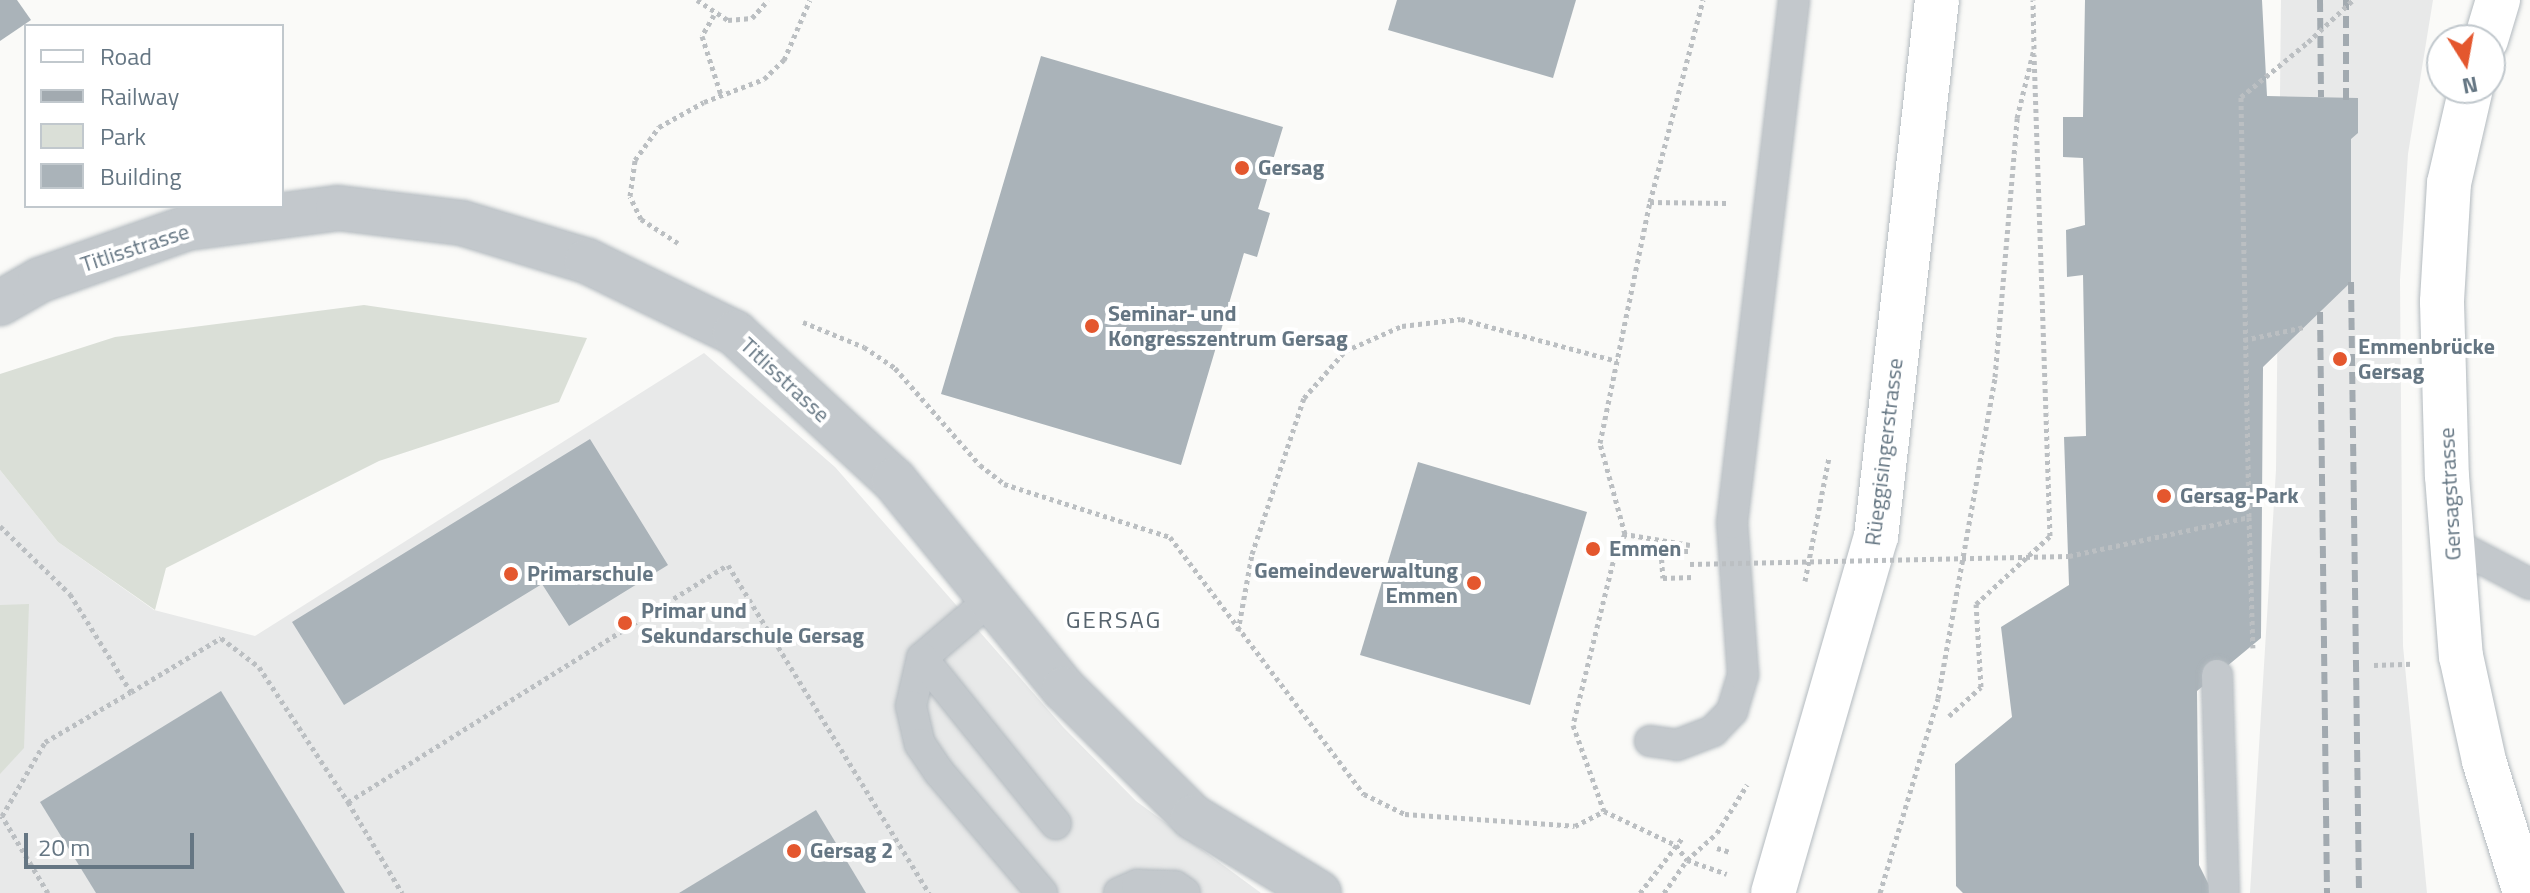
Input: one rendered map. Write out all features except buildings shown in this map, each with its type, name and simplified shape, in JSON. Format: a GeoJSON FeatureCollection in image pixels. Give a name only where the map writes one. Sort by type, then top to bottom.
{"type":"FeatureCollection","features":[{"type":"Feature","properties":{"kind":"street","name":"Rüeggisingerstrasse"},"geometry":{"type":"LineString","coordinates":[[1773,893],[1876,537],[1937,0]]}},
{"type":"Feature","properties":{"kind":"street"},"geometry":{"type":"LineString","coordinates":[[2491,24],[2498,0]]}},
{"type":"Feature","properties":{"kind":"street","name":"Gersagstrasse"},"geometry":{"type":"LineString","coordinates":[[2467,104],[2449,183],[2442,302],[2452,543],[2461,656],[2484,761],[2525,893]]}},
{"type":"Feature","properties":{"kind":"street","name":"Titlisstrasse"},"geometry":{"type":"LineString","coordinates":[[0,303],[40,280],[187,228],[338,208],[476,227],[587,261],[735,333],[894,480],[1064,689],[1193,817],[1319,893]]}},
{"type":"Feature","properties":{"kind":"lane"},"geometry":{"type":"LineString","coordinates":[[1650,741],[1677,745],[1713,731],[1732,711],[1743,675],[1745,649],[1732,523],[1794,0]]}},
{"type":"Feature","properties":{"kind":"lane"},"geometry":{"type":"LineString","coordinates":[[2452,543],[2530,584]]}},
{"type":"Feature","properties":{"kind":"lane"},"geometry":{"type":"LineString","coordinates":[[992,598],[922,658],[911,706],[920,744],[1042,893]]}},
{"type":"Feature","properties":{"kind":"lane"},"geometry":{"type":"LineString","coordinates":[[922,658],[1056,824]]}},
{"type":"Feature","properties":{"kind":"lane"},"geometry":{"type":"LineString","coordinates":[[2217,675],[2224,893]]}},
{"type":"Feature","properties":{"kind":"lane"},"geometry":{"type":"LineString","coordinates":[[1119,893],[1137,885],[1175,886],[1185,893]]}},
{"type":"Feature","properties":{"kind":"path"},"geometry":{"type":"LineString","coordinates":[[697,0],[714,15],[728,20],[752,18],[768,0]]}},
{"type":"Feature","properties":{"kind":"path"},"geometry":{"type":"LineString","coordinates":[[692,253],[641,219],[630,196],[635,160],[659,127],[721,95],[764,79],[784,60],[810,0]]}},
{"type":"Feature","properties":{"kind":"path"},"geometry":{"type":"LineString","coordinates":[[1687,860],[1676,845],[1604,811],[1573,725],[1615,554],[1625,534],[1600,443],[1650,202],[1703,0]]}},
{"type":"Feature","properties":{"kind":"path"},"geometry":{"type":"LineString","coordinates":[[1949,716],[1981,687],[1976,604],[2050,536],[2033,0]]}},
{"type":"Feature","properties":{"kind":"path"},"geometry":{"type":"LineString","coordinates":[[2253,657],[2241,97],[2353,0]]}},
{"type":"Feature","properties":{"kind":"path"},"geometry":{"type":"LineString","coordinates":[[714,15],[702,36],[721,95]]}},
{"type":"Feature","properties":{"kind":"path"},"geometry":{"type":"LineString","coordinates":[[1880,893],[1938,698],[1995,377],[2017,118],[2034,49]]}},
{"type":"Feature","properties":{"kind":"path"},"geometry":{"type":"LineString","coordinates":[[1650,202],[1768,204]]}},
{"type":"Feature","properties":{"kind":"path"},"geometry":{"type":"LineString","coordinates":[[790,317],[864,347],[895,368],[980,465],[1004,484],[1170,537],[1238,632],[1364,794],[1405,814],[1575,826],[1604,811]]}},
{"type":"Feature","properties":{"kind":"path"},"geometry":{"type":"LineString","coordinates":[[1238,632],[1252,554],[1304,398],[1345,351],[1402,326],[1461,319],[1617,361]]}},
{"type":"Feature","properties":{"kind":"path"},"geometry":{"type":"LineString","coordinates":[[2244,340],[2304,327]]}},
{"type":"Feature","properties":{"kind":"path"},"geometry":{"type":"LineString","coordinates":[[1805,587],[1831,446]]}},
{"type":"Feature","properties":{"kind":"path"},"geometry":{"type":"LineString","coordinates":[[1625,534],[1692,546],[1697,577],[1663,578],[1661,551],[1688,549],[1690,564],[2069,556],[2249,517]]}},
{"type":"Feature","properties":{"kind":"path"},"geometry":{"type":"LineString","coordinates":[[0,526],[70,594],[131,692]]}},
{"type":"Feature","properties":{"kind":"path"},"geometry":{"type":"LineString","coordinates":[[348,802],[728,565],[929,893]]}},
{"type":"Feature","properties":{"kind":"path"},"geometry":{"type":"LineString","coordinates":[[48,893],[2,816],[45,742],[221,638],[259,667],[348,802],[402,893]]}},
{"type":"Feature","properties":{"kind":"path"},"geometry":{"type":"LineString","coordinates":[[2374,665],[2417,664]]}},
{"type":"Feature","properties":{"kind":"path"},"geometry":{"type":"LineString","coordinates":[[1664,893],[1687,860],[1717,833],[1752,775]]}},
{"type":"Feature","properties":{"kind":"path"},"geometry":{"type":"LineString","coordinates":[[1640,893],[1683,837]]}},
{"type":"Feature","properties":{"kind":"shaded area"},"geometry":{"type":"Polygon","coordinates":[[[2281,0],[2433,0],[2429,24],[2426,24],[2426,43],[2408,154],[2400,280],[2403,646],[2427,893],[2250,893],[2276,470],[2281,0]]]}},
{"type":"Feature","properties":{"kind":"shaded area","name":"Primar und Sekundarschule Gersag"},"geometry":{"type":"Polygon","coordinates":[[[704,353],[835,467],[1064,728],[1136,801],[1261,893],[0,893],[0,470],[58,542],[154,610],[255,636],[704,353]]]}},
{"type":"Feature","properties":{"kind":"green space"},"geometry":{"type":"Polygon","coordinates":[[[364,305],[587,338],[559,402],[379,461],[166,568],[155,610],[58,542],[0,470],[0,374],[115,337],[364,305]]]}},
{"type":"Feature","properties":{"kind":"green space"},"geometry":{"type":"Polygon","coordinates":[[[29,604],[24,748],[0,774],[0,605],[29,604]]]}},
{"type":"Feature","properties":{"kind":"railway"},"geometry":{"type":"LineString","coordinates":[[2320,0],[2321,97]]}},
{"type":"Feature","properties":{"kind":"railway"},"geometry":{"type":"LineString","coordinates":[[2346,0],[2346,100]]}},
{"type":"Feature","properties":{"kind":"railway"},"geometry":{"type":"LineString","coordinates":[[2351,282],[2359,893]]}},
{"type":"Feature","properties":{"kind":"railway"},"geometry":{"type":"LineString","coordinates":[[2320,312],[2327,893]]}},
{"type":"Feature","properties":{"kind":"place","name":"Gersag"},"geometry":{"type":"Point","coordinates":[1242,168]}},
{"type":"Feature","properties":{"kind":"place","name":"Seminar- und Kongresszentrum Gersag"},"geometry":{"type":"Point","coordinates":[1092,326]}},
{"type":"Feature","properties":{"kind":"place","name":"Emmenbrücke Gersag"},"geometry":{"type":"Point","coordinates":[2340,359]}},
{"type":"Feature","properties":{"kind":"place","name":"Gersag-Park"},"geometry":{"type":"Point","coordinates":[2164,496]}},
{"type":"Feature","properties":{"kind":"place","name":"Emmen"},"geometry":{"type":"Point","coordinates":[1593,549]}},
{"type":"Feature","properties":{"kind":"place","name":"Primarschule"},"geometry":{"type":"Point","coordinates":[511,574]}},
{"type":"Feature","properties":{"kind":"place","name":"Gemeindeverwaltung Emmen"},"geometry":{"type":"Point","coordinates":[1474,583]}},
{"type":"Feature","properties":{"kind":"place","name":"Primar und Sekundarschule Gersag"},"geometry":{"type":"Point","coordinates":[625,623]}},
{"type":"Feature","properties":{"kind":"place","name":"Gersag 2"},"geometry":{"type":"Point","coordinates":[794,851]}},
{"type":"Feature","properties":{"kind":"district","name":"GERSAG"},"geometry":{"type":"Point","coordinates":[1114,620]}}]}
